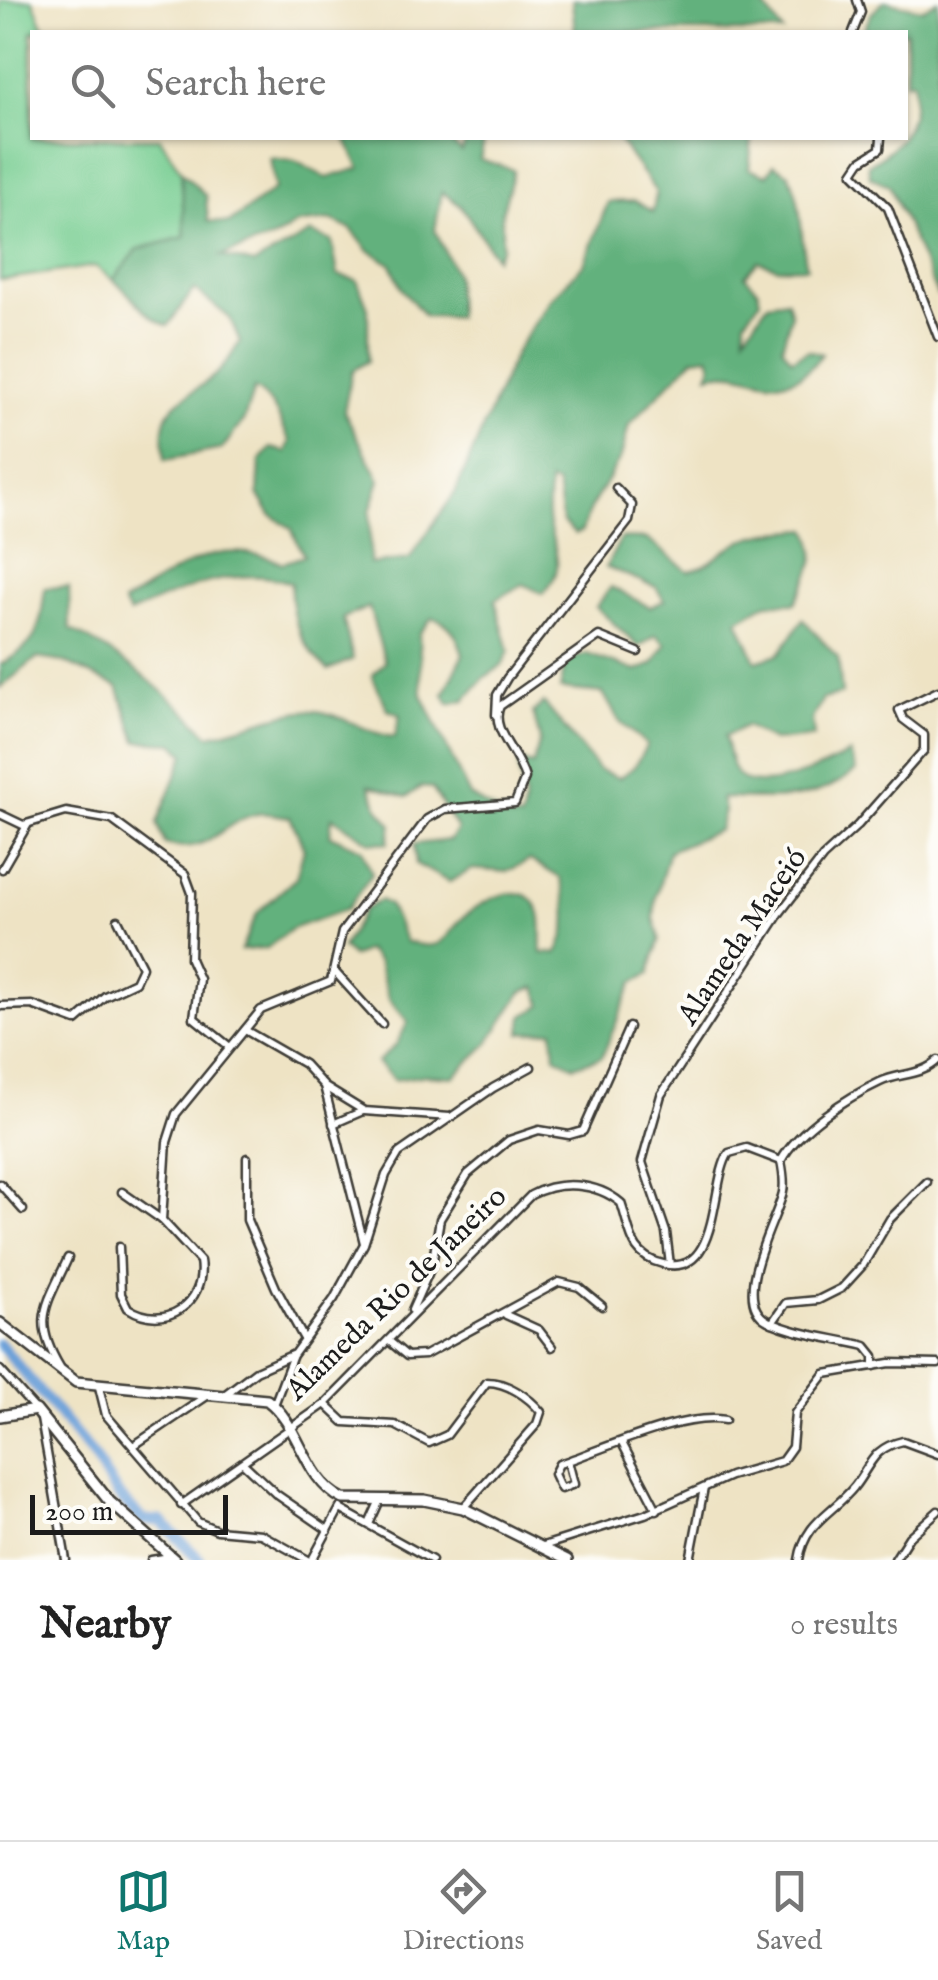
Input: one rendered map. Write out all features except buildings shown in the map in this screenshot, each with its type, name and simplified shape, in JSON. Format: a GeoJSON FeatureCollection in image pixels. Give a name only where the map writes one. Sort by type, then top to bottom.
{"type":"FeatureCollection","features":[{"type":"Feature","properties":{"kind":"street"},"geometry":{"type":"LineString","coordinates":[[854,30],[860,12],[857,0]]}},
{"type":"Feature","properties":{"kind":"street"},"geometry":{"type":"LineString","coordinates":[[881,140],[880,150],[861,161],[853,173],[888,208],[938,337]]}},
{"type":"Feature","properties":{"kind":"street"},"geometry":{"type":"LineString","coordinates":[[162,1220],[172,1124],[230,1047],[267,1005],[322,987],[334,971],[342,932],[426,819],[445,809],[515,803],[525,776],[496,716],[497,695],[506,678],[629,521],[632,506],[616,488]]}},
{"type":"Feature","properties":{"kind":"street"},"geometry":{"type":"LineString","coordinates":[[496,716],[516,694],[589,648],[599,636],[638,652]]}},
{"type":"Feature","properties":{"kind":"street","name":"Alameda Maceió"},"geometry":{"type":"LineString","coordinates":[[670,1266],[666,1232],[642,1162],[661,1095],[779,914],[823,857],[858,826],[924,750],[924,735],[899,713],[906,704],[938,691]]}},
{"type":"Feature","properties":{"kind":"street"},"geometry":{"type":"LineString","coordinates":[[0,814],[15,824],[66,812],[112,820],[185,874],[192,892],[190,959],[199,986],[194,1018],[230,1047]]}},
{"type":"Feature","properties":{"kind":"street"},"geometry":{"type":"LineString","coordinates":[[2,868],[29,823]]}},
{"type":"Feature","properties":{"kind":"street"},"geometry":{"type":"LineString","coordinates":[[0,1006],[32,1005],[76,1020],[110,993],[136,982],[142,967],[118,920]]}},
{"type":"Feature","properties":{"kind":"street"},"geometry":{"type":"LineString","coordinates":[[334,971],[382,1024]]}},
{"type":"Feature","properties":{"kind":"street"},"geometry":{"type":"LineString","coordinates":[[410,1315],[432,1265],[440,1220],[461,1182],[509,1140],[539,1130],[570,1135],[583,1130],[629,1027]]}},
{"type":"Feature","properties":{"kind":"street"},"geometry":{"type":"LineString","coordinates":[[245,1030],[304,1064],[324,1086],[364,1110]]}},
{"type":"Feature","properties":{"kind":"street"},"geometry":{"type":"LineString","coordinates":[[874,1366],[874,1356],[866,1346],[772,1322],[758,1312],[754,1295],[760,1248],[784,1188],[781,1161],[801,1136],[874,1085],[924,1070],[938,1060]]}},
{"type":"Feature","properties":{"kind":"street"},"geometry":{"type":"LineString","coordinates":[[274,1405],[303,1337],[334,1299],[364,1244],[394,1159],[451,1117],[531,1067]]}},
{"type":"Feature","properties":{"kind":"street"},"geometry":{"type":"LineString","coordinates":[[324,1086],[364,1244]]}},
{"type":"Feature","properties":{"kind":"street"},"geometry":{"type":"LineString","coordinates":[[333,1124],[346,1114],[364,1110],[451,1117]]}},
{"type":"Feature","properties":{"kind":"street"},"geometry":{"type":"LineString","coordinates":[[670,1266],[689,1260],[706,1238],[729,1153],[747,1148],[781,1161]]}},
{"type":"Feature","properties":{"kind":"street"},"geometry":{"type":"LineString","coordinates":[[247,1158],[247,1220],[276,1288],[303,1337]]}},
{"type":"Feature","properties":{"kind":"street"},"geometry":{"type":"LineString","coordinates":[[772,1322],[786,1303],[826,1298],[851,1281],[890,1219],[927,1182]]}},
{"type":"Feature","properties":{"kind":"street"},"geometry":{"type":"LineString","coordinates":[[0,1184],[22,1210]]}},
{"type":"Feature","properties":{"kind":"street","name":"Alameda Rio de Janeiro"},"geometry":{"type":"LineString","coordinates":[[182,1505],[325,1404],[523,1202],[552,1186],[583,1187],[609,1194],[621,1204],[634,1248],[646,1258],[670,1266]]}},
{"type":"Feature","properties":{"kind":"street"},"geometry":{"type":"LineString","coordinates":[[119,1247],[121,1294],[128,1308],[162,1315],[186,1307],[200,1287],[200,1261],[162,1220],[122,1192]]}},
{"type":"Feature","properties":{"kind":"street"},"geometry":{"type":"LineString","coordinates":[[65,1377],[45,1342],[42,1323],[68,1258]]}},
{"type":"Feature","properties":{"kind":"street"},"geometry":{"type":"LineString","coordinates":[[389,1341],[402,1354],[418,1357],[504,1315],[559,1282],[579,1287],[602,1306]]}},
{"type":"Feature","properties":{"kind":"street"},"geometry":{"type":"LineString","coordinates":[[504,1315],[539,1330],[552,1347]]}},
{"type":"Feature","properties":{"kind":"street"},"geometry":{"type":"LineString","coordinates":[[0,1323],[65,1377],[98,1387],[255,1396],[274,1405],[324,1486],[341,1504],[432,1560]]}},
{"type":"Feature","properties":{"kind":"street"},"geometry":{"type":"LineString","coordinates":[[222,1397],[256,1371],[294,1354]]}},
{"type":"Feature","properties":{"kind":"street"},"geometry":{"type":"LineString","coordinates":[[543,1546],[657,1510],[786,1458],[792,1447],[795,1413],[814,1384],[832,1371],[938,1364]]}},
{"type":"Feature","properties":{"kind":"street"},"geometry":{"type":"LineString","coordinates":[[0,1370],[109,1501],[172,1558]]}},
{"type":"Feature","properties":{"kind":"street"},"geometry":{"type":"LineString","coordinates":[[325,1404],[348,1423],[395,1424],[429,1442],[446,1435],[487,1382],[508,1387],[540,1409],[537,1424],[463,1508]]}},
{"type":"Feature","properties":{"kind":"street"},"geometry":{"type":"LineString","coordinates":[[98,1387],[106,1415],[182,1505],[205,1526],[260,1534],[310,1560],[341,1504]]}},
{"type":"Feature","properties":{"kind":"street"},"geometry":{"type":"LineString","coordinates":[[133,1446],[208,1396]]}},
{"type":"Feature","properties":{"kind":"street"},"geometry":{"type":"LineString","coordinates":[[0,1416],[38,1414]]}},
{"type":"Feature","properties":{"kind":"street"},"geometry":{"type":"LineString","coordinates":[[38,1414],[66,1560]]}},
{"type":"Feature","properties":{"kind":"street"},"geometry":{"type":"LineString","coordinates":[[568,1461],[701,1419],[726,1420]]}},
{"type":"Feature","properties":{"kind":"street"},"geometry":{"type":"LineString","coordinates":[[798,1560],[812,1525],[850,1491],[873,1454],[903,1441],[938,1454]]}},
{"type":"Feature","properties":{"kind":"street"},"geometry":{"type":"LineString","coordinates":[[622,1443],[657,1510]]}},
{"type":"Feature","properties":{"kind":"street"},"geometry":{"type":"LineString","coordinates":[[243,1463],[276,1494],[328,1530]]}},
{"type":"Feature","properties":{"kind":"street"},"geometry":{"type":"LineString","coordinates":[[690,1560],[704,1488]]}},
{"type":"Feature","properties":{"kind":"street"},"geometry":{"type":"LineString","coordinates":[[370,1522],[380,1500]]}},
{"type":"Feature","properties":{"kind":"street"},"geometry":{"type":"LineString","coordinates":[[341,1504],[424,1500],[463,1508],[567,1560]]}},
{"type":"Feature","properties":{"kind":"street"},"geometry":{"type":"LineString","coordinates":[[895,1558],[909,1537],[938,1512]]}},
{"type":"Feature","properties":{"kind":"street"},"geometry":{"type":"LineString","coordinates":[[151,1560],[172,1558]]}},
{"type":"Feature","properties":{"kind":"green space"},"geometry":{"type":"Polygon","coordinates":[[[0,0],[33,0],[43,26],[53,30],[30,30],[30,140],[161,140],[181,171],[185,237],[138,249],[113,280],[95,266],[0,280],[0,0]]]}},
{"type":"Feature","properties":{"kind":"green space"},"geometry":{"type":"Polygon","coordinates":[[[572,0],[760,0],[782,30],[575,30],[572,0]]]}},
{"type":"Feature","properties":{"kind":"green space"},"geometry":{"type":"Polygon","coordinates":[[[938,0],[938,297],[889,185],[870,177],[868,165],[899,140],[908,140],[914,95],[913,80],[908,81],[908,30],[864,30],[871,14],[884,1],[922,9],[938,0]]]}},
{"type":"Feature","properties":{"kind":"green space"},"geometry":{"type":"Polygon","coordinates":[[[346,140],[448,140],[462,152],[465,140],[485,140],[480,159],[514,170],[502,213],[502,247],[496,258],[461,206],[442,192],[435,230],[455,273],[457,317],[425,316],[402,289],[391,264],[368,250],[351,229],[330,220],[297,224],[274,238],[221,256],[254,264],[311,233],[332,241],[338,275],[357,280],[368,308],[368,361],[352,371],[344,411],[380,480],[370,511],[370,564],[409,559],[455,493],[516,351],[551,298],[584,264],[608,202],[635,201],[653,212],[656,192],[618,140],[752,140],[749,169],[767,175],[774,165],[789,174],[797,197],[807,267],[778,268],[758,261],[745,276],[758,290],[760,301],[745,320],[745,335],[768,303],[787,300],[791,315],[782,347],[792,359],[808,350],[822,354],[807,370],[780,382],[739,374],[708,375],[712,365],[709,356],[694,358],[629,425],[621,457],[590,509],[582,531],[575,534],[562,522],[557,485],[549,482],[548,520],[557,561],[555,577],[543,594],[523,584],[495,600],[509,651],[502,666],[485,677],[465,700],[449,704],[444,694],[463,655],[453,631],[432,618],[419,634],[422,695],[470,796],[508,818],[521,819],[524,791],[519,761],[533,765],[540,740],[533,712],[544,703],[599,770],[619,778],[634,767],[647,745],[619,721],[603,693],[560,689],[566,660],[587,654],[637,671],[653,664],[666,644],[656,635],[639,647],[596,607],[611,587],[650,607],[664,601],[656,587],[606,567],[621,538],[647,539],[688,571],[702,567],[753,536],[808,529],[812,539],[812,567],[795,603],[767,603],[738,620],[756,661],[779,654],[803,619],[838,658],[842,694],[823,699],[812,719],[814,737],[773,741],[746,726],[725,736],[735,770],[746,781],[776,782],[850,753],[856,771],[823,790],[792,798],[721,798],[724,810],[719,830],[669,851],[656,898],[654,918],[660,938],[649,974],[633,983],[602,1057],[574,1066],[555,1056],[553,1030],[521,1033],[523,1016],[542,1006],[536,987],[522,992],[487,1045],[453,1077],[426,1075],[394,1080],[377,1062],[396,1045],[408,1022],[388,998],[378,962],[367,950],[352,957],[342,948],[364,910],[380,900],[389,905],[406,942],[422,945],[437,944],[473,910],[505,894],[526,895],[534,902],[540,914],[542,953],[557,953],[566,925],[560,878],[530,860],[506,872],[473,869],[449,882],[416,864],[414,844],[450,840],[457,829],[432,788],[421,787],[406,797],[369,785],[379,809],[392,825],[388,843],[370,842],[332,817],[330,835],[362,849],[372,874],[347,909],[291,929],[267,948],[241,950],[257,913],[296,878],[304,848],[290,817],[257,814],[193,846],[165,844],[157,823],[185,754],[174,743],[137,741],[118,687],[64,662],[37,658],[0,688],[0,665],[23,649],[35,634],[45,588],[69,587],[70,629],[144,676],[209,735],[291,713],[316,711],[395,737],[400,715],[388,710],[372,676],[385,662],[369,607],[343,618],[353,659],[328,670],[299,631],[292,608],[291,583],[250,576],[229,578],[187,589],[129,614],[123,603],[181,568],[218,554],[259,555],[283,563],[304,556],[291,528],[271,515],[258,494],[260,461],[271,448],[286,452],[290,441],[276,412],[261,393],[254,389],[244,420],[222,449],[165,460],[164,425],[173,406],[220,371],[240,342],[230,318],[194,289],[168,326],[146,312],[113,280],[138,249],[185,237],[181,171],[206,196],[208,221],[229,223],[275,189],[270,158],[295,161],[327,178],[360,168],[346,140]]]}},
{"type":"Feature","properties":{"kind":"waterway"},"geometry":{"type":"LineString","coordinates":[[0,1344],[91,1453],[119,1496],[143,1520],[161,1521],[200,1560]]}}]}
